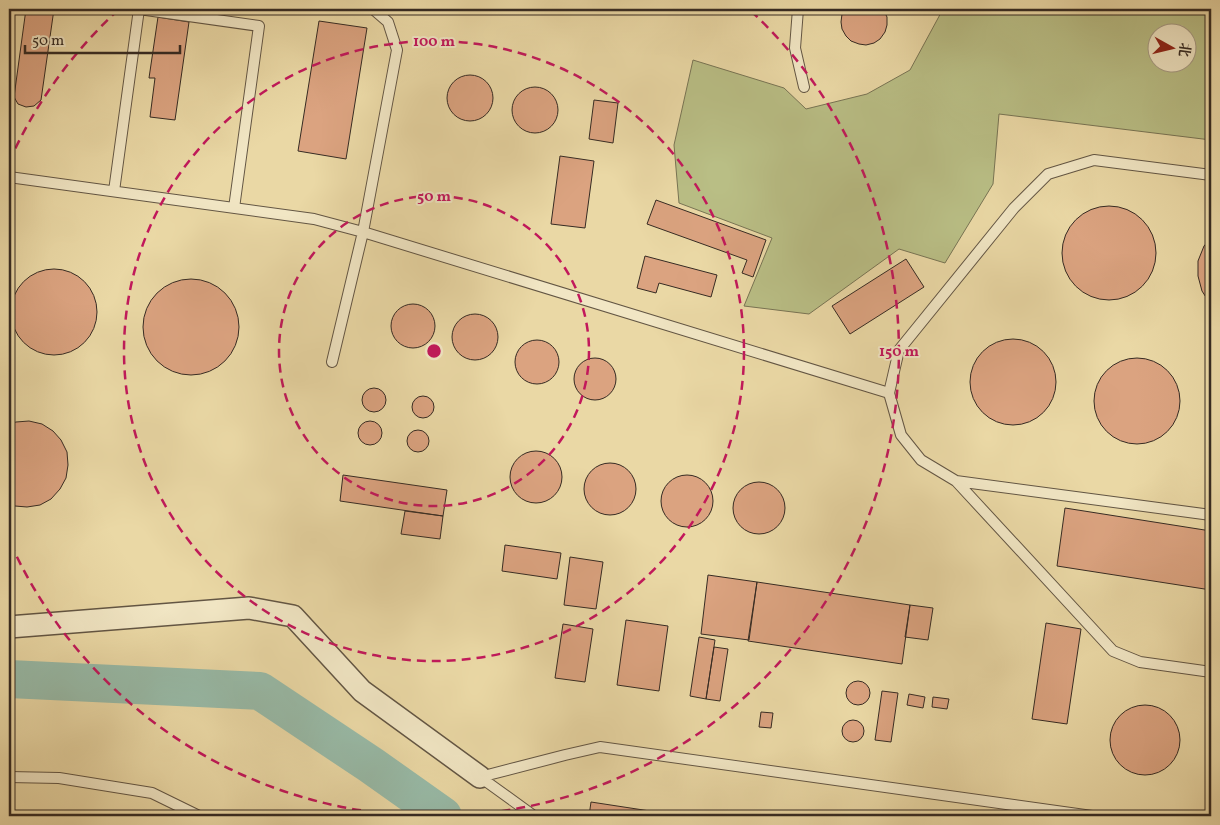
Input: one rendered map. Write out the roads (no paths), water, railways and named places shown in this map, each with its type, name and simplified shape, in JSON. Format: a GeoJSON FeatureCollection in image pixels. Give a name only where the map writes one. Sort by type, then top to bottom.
{"type":"FeatureCollection","features":[{"type":"Feature","properties":{"kind":"street"},"geometry":{"type":"LineString","coordinates":[[9,627],[249,608],[293,616],[362,690],[480,777]]}},
{"type":"Feature","properties":{"kind":"lane"},"geometry":{"type":"LineString","coordinates":[[114,191],[139,9],[259,26],[234,208]]}},
{"type":"Feature","properties":{"kind":"lane"},"geometry":{"type":"LineString","coordinates":[[368,9],[388,22]]}},
{"type":"Feature","properties":{"kind":"lane"},"geometry":{"type":"LineString","coordinates":[[332,362],[362,232],[398,50],[388,22],[373,9]]}},
{"type":"Feature","properties":{"kind":"lane"},"geometry":{"type":"LineString","coordinates":[[798,9],[795,48],[804,88]]}},
{"type":"Feature","properties":{"kind":"lane"},"geometry":{"type":"LineString","coordinates":[[1211,175],[1094,160],[1048,174],[1014,208],[899,350],[888,393],[901,435],[922,460],[956,481],[1113,651],[1140,662],[1211,672]]}},
{"type":"Feature","properties":{"kind":"lane"},"geometry":{"type":"LineString","coordinates":[[9,177],[314,219],[888,393]]}},
{"type":"Feature","properties":{"kind":"lane"},"geometry":{"type":"LineString","coordinates":[[956,481],[1211,515]]}},
{"type":"Feature","properties":{"kind":"lane"},"geometry":{"type":"LineString","coordinates":[[480,777],[565,754],[600,747],[1092,816]]}},
{"type":"Feature","properties":{"kind":"lane"},"geometry":{"type":"LineString","coordinates":[[9,777],[59,778],[152,793],[199,816]]}},
{"type":"Feature","properties":{"kind":"lane"},"geometry":{"type":"LineString","coordinates":[[480,777],[534,816]]}},
{"type":"Feature","properties":{"kind":"waterway"},"geometry":{"type":"LineString","coordinates":[[9,679],[260,691],[371,765],[443,816]]}}]}
